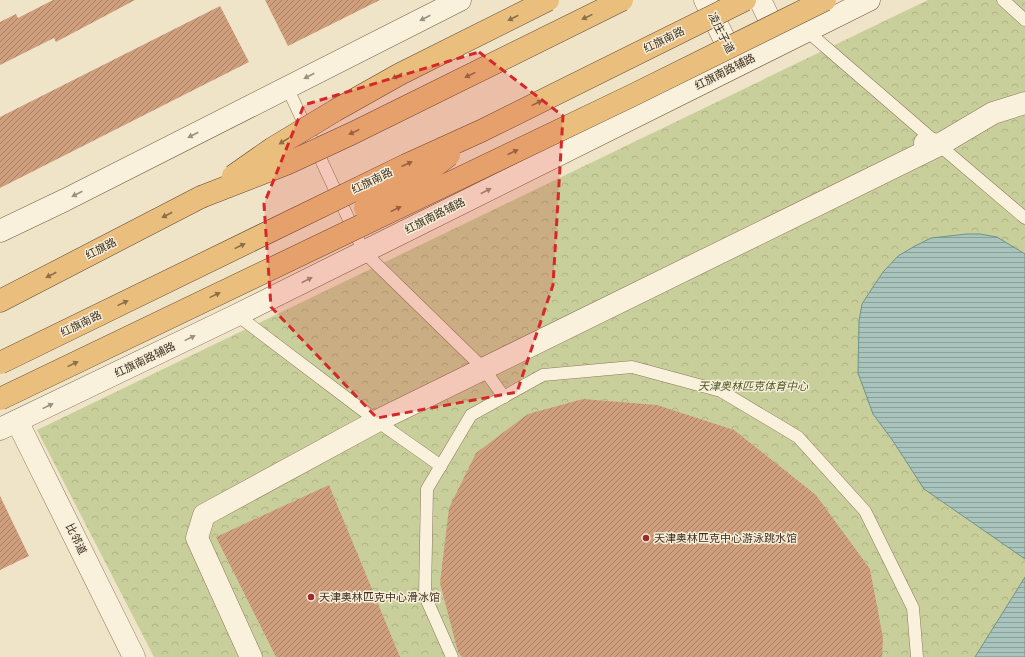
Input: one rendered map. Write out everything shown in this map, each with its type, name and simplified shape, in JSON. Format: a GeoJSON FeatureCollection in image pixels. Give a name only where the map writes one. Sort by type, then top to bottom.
{"type":"FeatureCollection","features":[{"type":"Feature","properties":{"kind":"highway"},"geometry":{"type":"LineString","coordinates":[[202,197],[274,148],[336,110],[400,74],[548,0]]}},
{"type":"Feature","properties":{"kind":"highway"},"geometry":{"type":"LineString","coordinates":[[202,197],[286,164],[353,133],[622,0]]}},
{"type":"Feature","properties":{"kind":"highway","name":"红旗南路"},"geometry":{"type":"LineString","coordinates":[[0,364],[745,0]]}},
{"type":"Feature","properties":{"kind":"highway"},"geometry":{"type":"LineString","coordinates":[[0,399],[633,95],[825,0]]}},
{"type":"Feature","properties":{"kind":"highway"},"geometry":{"type":"LineString","coordinates":[[270,269],[317,236],[421,177],[481,130]]}},
{"type":"Feature","properties":{"kind":"highway","name":"红旗路"},"geometry":{"type":"LineString","coordinates":[[0,301],[202,197]]}},
{"type":"Feature","properties":{"kind":"main road"},"geometry":{"type":"LineString","coordinates":[[0,231],[65,200],[460,0]]}},
{"type":"Feature","properties":{"kind":"main road","name":"凌庄子道"},"geometry":{"type":"LineString","coordinates":[[705,0],[738,65]]}},
{"type":"Feature","properties":{"kind":"main road"},"geometry":{"type":"LineString","coordinates":[[760,0],[781,44]]}},
{"type":"Feature","properties":{"kind":"main road","name":"红旗南路辅路"},"geometry":{"type":"LineString","coordinates":[[9,425],[237,315],[869,0]]}},
{"type":"Feature","properties":{"kind":"main road"},"geometry":{"type":"LineString","coordinates":[[251,657],[197,538],[204,515],[377,422],[929,143],[993,113],[1025,102]]}},
{"type":"Feature","properties":{"kind":"main road","name":"比邻道"},"geometry":{"type":"LineString","coordinates":[[9,425],[134,657]]}},
{"type":"Feature","properties":{"kind":"lane"},"geometry":{"type":"LineString","coordinates":[[1003,0],[1025,20]]}},
{"type":"Feature","properties":{"kind":"lane"},"geometry":{"type":"LineString","coordinates":[[807,30],[929,143],[1025,218]]}},
{"type":"Feature","properties":{"kind":"lane"},"geometry":{"type":"LineString","coordinates":[[287,88],[364,252],[484,369],[504,397]]}},
{"type":"Feature","properties":{"kind":"lane"},"geometry":{"type":"LineString","coordinates":[[237,315],[377,422],[441,466]]}},
{"type":"Feature","properties":{"kind":"lane"},"geometry":{"type":"LineString","coordinates":[[452,657],[425,596],[427,489],[471,415],[542,375],[632,366],[721,391],[798,437],[865,511],[913,608],[917,657]]}},
{"type":"Feature","properties":{"kind":"highlighted area"},"geometry":{"type":"Polygon","coordinates":[[[479,52],[563,116],[553,285],[517,392],[377,418],[271,307],[264,204],[304,105],[479,52]]]}},
{"type":"Feature","properties":{"kind":"green space","name":"天津奥林匹克体育中心"},"geometry":{"type":"Polygon","coordinates":[[[928,0],[1025,0],[1025,657],[154,657],[37,430],[928,0]]]}},
{"type":"Feature","properties":{"kind":"water"},"geometry":{"type":"Polygon","coordinates":[[[980,234],[997,237],[1025,254],[1025,559],[924,489],[893,441],[873,414],[858,373],[859,321],[862,304],[883,272],[898,256],[931,238],[980,234]]]}},
{"type":"Feature","properties":{"kind":"water"},"geometry":{"type":"Polygon","coordinates":[[[1025,577],[1025,657],[975,657],[1025,577]]]}},
{"type":"Feature","properties":{"kind":"building"},"geometry":{"type":"Polygon","coordinates":[[[53,0],[135,0],[56,42],[54,38],[0,65],[0,22],[16,14],[18,18],[53,0]]]}},
{"type":"Feature","properties":{"kind":"building"},"geometry":{"type":"Polygon","coordinates":[[[265,0],[380,0],[288,46],[265,0]]]}},
{"type":"Feature","properties":{"kind":"building"},"geometry":{"type":"Polygon","coordinates":[[[220,6],[249,62],[0,188],[0,117],[220,6]]]}},
{"type":"Feature","properties":{"kind":"building","name":"天津奥林匹克中心游泳跳水馆"},"geometry":{"type":"Polygon","coordinates":[[[583,399],[657,405],[734,430],[816,495],[870,569],[883,638],[882,657],[462,657],[458,652],[440,583],[449,508],[476,453],[528,414],[583,399]]]}},
{"type":"Feature","properties":{"kind":"building","name":"天津奥林匹克中心滑冰馆"},"geometry":{"type":"Polygon","coordinates":[[[329,485],[400,657],[276,657],[216,537],[329,485]]]}},
{"type":"Feature","properties":{"kind":"building"},"geometry":{"type":"Polygon","coordinates":[[[0,496],[29,556],[0,570],[0,496]]]}},
{"type":"Feature","properties":{"kind":"place","name":"天津奥林匹克中心游泳跳水馆"},"geometry":{"type":"Point","coordinates":[646,538]}},
{"type":"Feature","properties":{"kind":"place","name":"天津奥林匹克中心滑冰馆"},"geometry":{"type":"Point","coordinates":[311,597]}}]}
